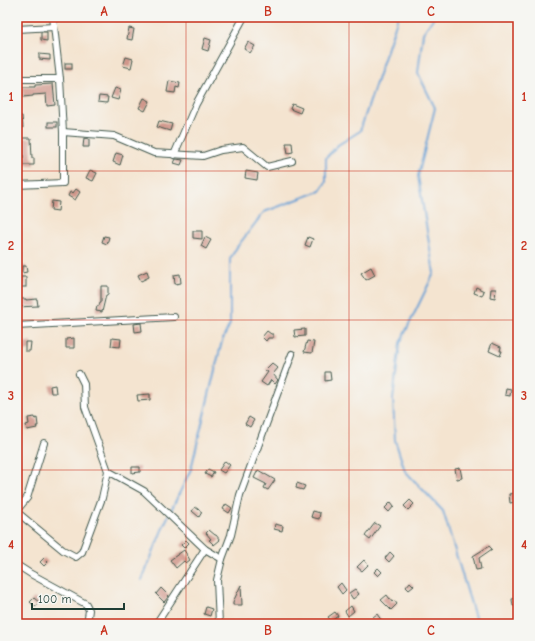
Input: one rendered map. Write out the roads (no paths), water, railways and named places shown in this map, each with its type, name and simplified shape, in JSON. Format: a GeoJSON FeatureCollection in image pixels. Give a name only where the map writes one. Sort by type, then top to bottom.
{"type":"FeatureCollection","features":[{"type":"Feature","properties":{"kind":"street"},"geometry":{"type":"LineString","coordinates":[[17,185],[63,183],[63,132],[60,79],[53,17]]}},
{"type":"Feature","properties":{"kind":"street"},"geometry":{"type":"LineString","coordinates":[[174,155],[196,104],[244,17]]}},
{"type":"Feature","properties":{"kind":"street"},"geometry":{"type":"LineString","coordinates":[[17,29],[54,27]]}},
{"type":"Feature","properties":{"kind":"street"},"geometry":{"type":"LineString","coordinates":[[18,79],[60,79]]}},
{"type":"Feature","properties":{"kind":"street"},"geometry":{"type":"LineString","coordinates":[[63,132],[114,136],[154,154],[202,156],[221,150],[243,147],[268,167],[292,161]]}},
{"type":"Feature","properties":{"kind":"street"},"geometry":{"type":"LineString","coordinates":[[17,326],[174,317]]}},
{"type":"Feature","properties":{"kind":"street"},"geometry":{"type":"LineString","coordinates":[[219,624],[217,580],[222,559],[231,535],[240,495],[292,354]]}},
{"type":"Feature","properties":{"kind":"street"},"geometry":{"type":"LineString","coordinates":[[44,443],[27,498],[17,511],[63,550],[76,556],[82,552],[102,498],[108,471],[85,407],[84,384],[79,374]]}},
{"type":"Feature","properties":{"kind":"street"},"geometry":{"type":"LineString","coordinates":[[108,471],[144,491],[206,549],[222,559]]}},
{"type":"Feature","properties":{"kind":"street"},"geometry":{"type":"LineString","coordinates":[[156,624],[206,549]]}},
{"type":"Feature","properties":{"kind":"street"},"geometry":{"type":"LineString","coordinates":[[17,565],[86,604],[90,610],[88,624]]}},
{"type":"Feature","properties":{"kind":"waterway"},"geometry":{"type":"LineString","coordinates":[[142,580],[164,525],[191,469],[222,341],[230,324],[230,259],[237,247],[264,212],[320,191],[326,182],[326,158],[338,145],[360,131],[398,17]]}},
{"type":"Feature","properties":{"kind":"waterway"},"geometry":{"type":"LineString","coordinates":[[434,17],[423,33],[418,73],[435,108],[418,176],[434,273],[400,343],[393,399],[395,440],[405,471],[443,511],[477,624]]}}]}
